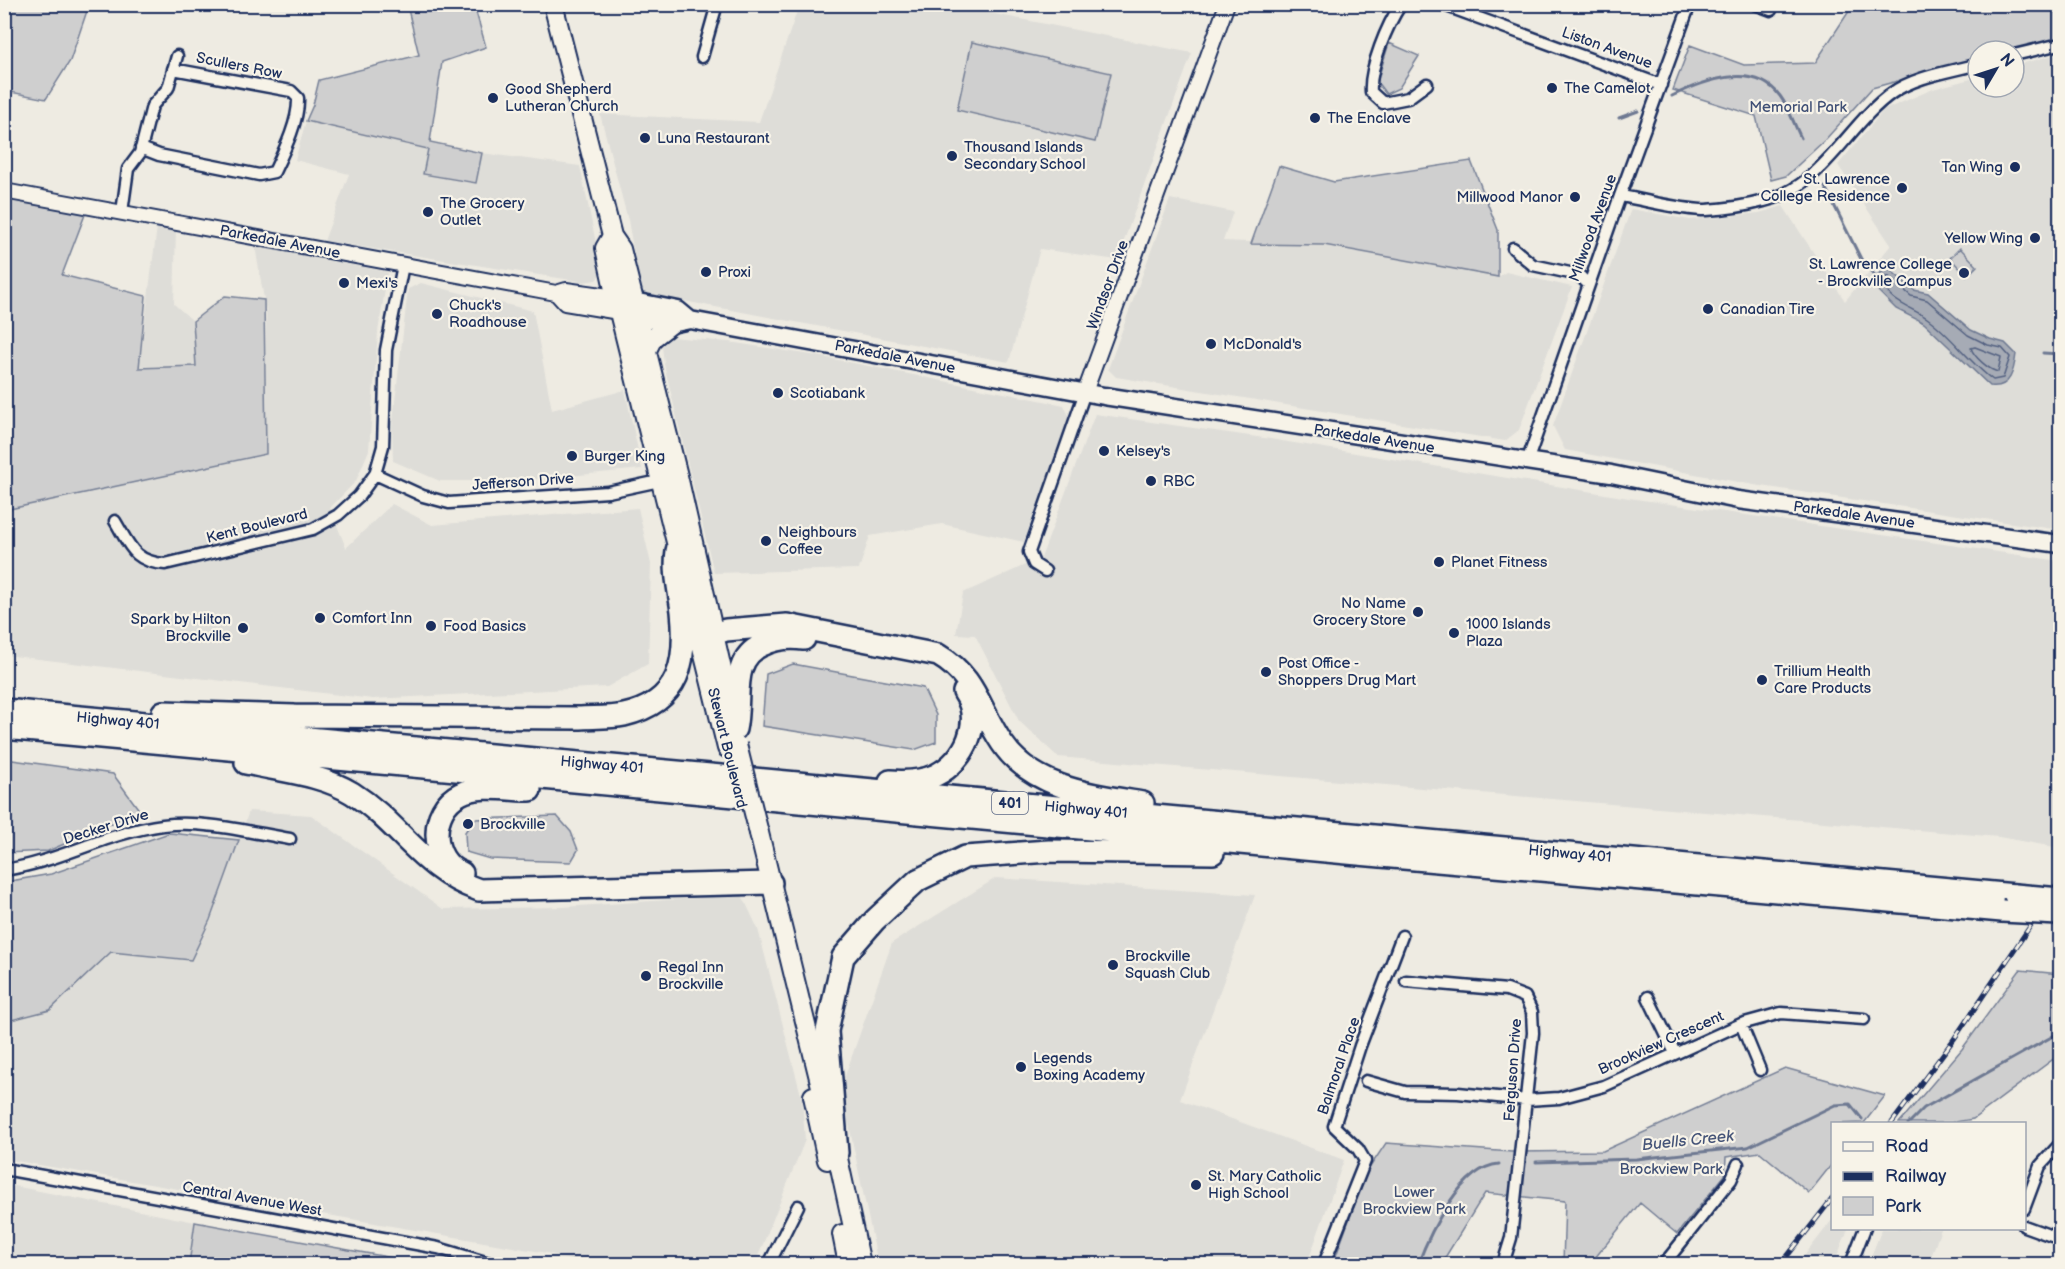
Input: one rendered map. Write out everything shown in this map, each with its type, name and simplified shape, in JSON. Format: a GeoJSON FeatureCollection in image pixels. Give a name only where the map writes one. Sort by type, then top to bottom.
{"type":"FeatureCollection","features":[{"type":"Feature","properties":{"kind":"highway"},"geometry":{"type":"LineString","coordinates":[[44,714],[81,709],[294,717],[578,718],[622,716],[647,707],[658,699],[674,683],[680,669],[685,647],[674,570],[677,551]]}},
{"type":"Feature","properties":{"kind":"highway"},"geometry":{"type":"LineString","coordinates":[[707,636],[726,630],[787,625],[938,655],[959,669],[968,680],[1002,742],[1015,760],[1051,783],[1138,802],[1247,818],[1279,828]]}},
{"type":"Feature","properties":{"kind":"highway"},"geometry":{"type":"LineString","coordinates":[[728,777],[766,774],[898,782],[934,776],[951,765],[965,748],[973,722],[969,698],[944,668],[933,663],[813,640],[782,638],[758,647],[748,654],[741,665],[738,679],[739,713],[733,741]]}},
{"type":"Feature","properties":{"kind":"highway","name":"Highway 401"},"geometry":{"type":"LineString","coordinates":[[4,710],[1279,828],[2060,909]]}},
{"type":"Feature","properties":{"kind":"highway","name":"Highway 401"},"geometry":{"type":"LineString","coordinates":[[4,728],[1358,854],[2009,903]]}},
{"type":"Feature","properties":{"kind":"highway"},"geometry":{"type":"LineString","coordinates":[[128,741],[148,749],[237,762],[312,777],[333,784],[352,793],[378,813],[435,868],[461,884],[479,890],[764,877]]}},
{"type":"Feature","properties":{"kind":"highway"},"geometry":{"type":"LineString","coordinates":[[622,786],[602,792],[481,789],[459,794],[442,811],[439,819],[436,831],[439,848],[444,859],[456,871],[479,879],[516,881],[764,877]]}},
{"type":"Feature","properties":{"kind":"highway"},"geometry":{"type":"LineString","coordinates":[[837,1153],[828,1031],[843,957],[875,920],[918,880],[965,856],[1038,851],[1272,855],[1339,860],[1358,854]]}},
{"type":"Feature","properties":{"kind":"main road","name":"Stewart Boulevard"},"geometry":{"type":"LineString","coordinates":[[553,4],[612,236],[621,249],[626,307],[659,482],[674,528],[677,551],[707,636]]}},
{"type":"Feature","properties":{"kind":"main road","name":"Stewart Boulevard"},"geometry":{"type":"LineString","coordinates":[[626,307],[646,352],[678,476],[707,636],[754,832],[848,1264]]}},
{"type":"Feature","properties":{"kind":"main road","name":"Parkedale Avenue"},"geometry":{"type":"LineString","coordinates":[[626,307],[678,310],[690,320]]}},
{"type":"Feature","properties":{"kind":"main road","name":"Parkedale Avenue"},"geometry":{"type":"LineString","coordinates":[[626,307],[671,324],[690,320],[1085,392],[1644,480],[1738,500],[2061,544]]}},
{"type":"Feature","properties":{"kind":"main road"},"geometry":{"type":"LineString","coordinates":[[646,352],[653,338],[671,324]]}},
{"type":"Feature","properties":{"kind":"main road","name":"Stewart Boulevard"},"geometry":{"type":"LineString","coordinates":[[764,877],[837,1153],[861,1264]]}},
{"type":"Feature","properties":{"kind":"street"},"geometry":{"type":"LineString","coordinates":[[702,57],[717,4]]}},
{"type":"Feature","properties":{"kind":"street","name":"Windsor Drive"},"geometry":{"type":"LineString","coordinates":[[1045,571],[1034,564],[1029,552],[1227,4]]}},
{"type":"Feature","properties":{"kind":"street"},"geometry":{"type":"LineString","coordinates":[[1401,4],[1392,18],[1370,79],[1371,92],[1383,102],[1408,98],[1427,84]]}},
{"type":"Feature","properties":{"kind":"street","name":"Liston Avenue"},"geometry":{"type":"LineString","coordinates":[[1441,4],[1661,85]]}},
{"type":"Feature","properties":{"kind":"street","name":"Millwood Avenue"},"geometry":{"type":"LineString","coordinates":[[1527,462],[1588,284],[1690,4]]}},
{"type":"Feature","properties":{"kind":"street"},"geometry":{"type":"LineString","coordinates":[[1755,4],[1771,10]]}},
{"type":"Feature","properties":{"kind":"street"},"geometry":{"type":"LineString","coordinates":[[2026,52],[2061,44]]}},
{"type":"Feature","properties":{"kind":"street"},"geometry":{"type":"LineString","coordinates":[[123,212],[128,169],[141,148],[152,106],[168,88],[177,56]]}},
{"type":"Feature","properties":{"kind":"street"},"geometry":{"type":"LineString","coordinates":[[1620,196],[1704,210],[1767,201],[1811,176],[1834,155],[1872,110],[1892,93],[1912,82],[1966,67]]}},
{"type":"Feature","properties":{"kind":"street","name":"Scullers Row"},"geometry":{"type":"LineString","coordinates":[[141,148],[159,155],[259,175],[274,172],[281,159],[298,107],[298,98],[291,91],[173,69]]}},
{"type":"Feature","properties":{"kind":"street","name":"Parkedale Avenue"},"geometry":{"type":"LineString","coordinates":[[4,191],[556,293],[566,290],[626,307]]}},
{"type":"Feature","properties":{"kind":"street"},"geometry":{"type":"LineString","coordinates":[[1513,248],[1533,265],[1579,276],[1588,284]]}},
{"type":"Feature","properties":{"kind":"street","name":"Kent Boulevard"},"geometry":{"type":"LineString","coordinates":[[115,521],[132,549],[147,563],[165,564],[313,529],[338,515],[359,496],[375,474],[383,446],[386,350],[403,265]]}},
{"type":"Feature","properties":{"kind":"street","name":"Jefferson Drive"},"geometry":{"type":"LineString","coordinates":[[375,474],[423,496],[449,503],[608,492],[678,476]]}},
{"type":"Feature","properties":{"kind":"street","name":"Decker Drive"},"geometry":{"type":"LineString","coordinates":[[4,870],[34,866],[115,837],[163,825],[210,826],[290,839]]}},
{"type":"Feature","properties":{"kind":"street","name":"Balmoral Place"},"geometry":{"type":"LineString","coordinates":[[1324,1264],[1365,1161],[1358,1149],[1334,1126],[1360,1046],[1402,936]]}},
{"type":"Feature","properties":{"kind":"street","name":"Ferguson Drive"},"geometry":{"type":"LineString","coordinates":[[1406,981],[1507,990],[1525,997],[1532,1012],[1533,1033],[1527,1100],[1511,1238],[1503,1264]]}},
{"type":"Feature","properties":{"kind":"street"},"geometry":{"type":"LineString","coordinates":[[1648,997],[1675,1053]]}},
{"type":"Feature","properties":{"kind":"street"},"geometry":{"type":"LineString","coordinates":[[1741,1024],[1781,1013],[1864,1019]]}},
{"type":"Feature","properties":{"kind":"street","name":"Brookview Crescent"},"geometry":{"type":"LineString","coordinates":[[1366,1081],[1405,1092],[1458,1093],[1527,1100],[1559,1098],[1604,1086],[1741,1024],[1760,1070]]}},
{"type":"Feature","properties":{"kind":"street"},"geometry":{"type":"LineString","coordinates":[[2026,1206],[2040,1166],[2061,1144]]}},
{"type":"Feature","properties":{"kind":"street"},"geometry":{"type":"LineString","coordinates":[[1664,1264],[1731,1180],[1738,1164]]}},
{"type":"Feature","properties":{"kind":"street","name":"Central Avenue West"},"geometry":{"type":"LineString","coordinates":[[4,1169],[438,1248],[492,1264]]}},
{"type":"Feature","properties":{"kind":"street"},"geometry":{"type":"LineString","coordinates":[[769,1264],[798,1206]]}},
{"type":"Feature","properties":{"kind":"street"},"geometry":{"type":"LineString","coordinates":[[2026,1226],[2061,1239]]}},
{"type":"Feature","properties":{"kind":"street"},"geometry":{"type":"LineString","coordinates":[[1851,1264],[1864,1230]]}},
{"type":"Feature","properties":{"kind":"shaded area","name":"Thousand Islands Secondary School"},"geometry":{"type":"Polygon","coordinates":[[[799,5],[949,5],[1192,53],[1117,260],[1040,249],[1009,362],[641,293],[628,220],[600,114],[759,122],[799,5]]]}},
{"type":"Feature","properties":{"kind":"shaded area","name":"St. Lawrence College - Brockville Campus"},"geometry":{"type":"Polygon","coordinates":[[[2060,53],[2060,530],[1754,485],[1565,450],[1553,426],[1631,209],[1690,220],[1759,213],[1783,206],[1845,301],[1891,245],[1838,165],[1884,110],[1933,89],[1966,80],[1966,99],[2026,99],[2026,63],[2060,53]]]}},
{"type":"Feature","properties":{"kind":"shaded area"},"geometry":{"type":"Polygon","coordinates":[[[306,121],[428,149],[423,174],[475,183],[482,153],[580,166],[602,272],[596,280],[584,282],[324,241],[349,174],[295,160],[306,121]]]}},
{"type":"Feature","properties":{"kind":"shaded area"},"geometry":{"type":"Polygon","coordinates":[[[1170,199],[1233,212],[1223,241],[1324,245],[1498,277],[1506,272],[1572,287],[1519,430],[1505,441],[1116,377],[1108,369],[1170,199]]]}},
{"type":"Feature","properties":{"kind":"shaded area"},"geometry":{"type":"Polygon","coordinates":[[[157,227],[176,230],[174,304],[193,321],[197,366],[139,368],[157,227]]]}},
{"type":"Feature","properties":{"kind":"shaded area"},"geometry":{"type":"Polygon","coordinates":[[[255,246],[388,272],[378,332],[369,450],[356,481],[330,508],[346,548],[392,504],[432,525],[638,508],[651,564],[648,664],[607,687],[373,699],[5,655],[5,510],[266,454],[266,311],[255,246]]]}},
{"type":"Feature","properties":{"kind":"shaded area"},"geometry":{"type":"Polygon","coordinates":[[[421,283],[533,311],[552,410],[625,390],[642,469],[516,481],[440,481],[393,461],[392,428],[408,289],[421,283]]]}},
{"type":"Feature","properties":{"kind":"shaded area"},"geometry":{"type":"Polygon","coordinates":[[[670,337],[729,342],[818,356],[1064,405],[1069,416],[1024,542],[942,524],[870,536],[859,569],[714,573],[664,364],[662,346],[670,337]]]}},
{"type":"Feature","properties":{"kind":"shaded area"},"geometry":{"type":"Polygon","coordinates":[[[1095,414],[1264,438],[1629,498],[2060,561],[2060,848],[1999,837],[1058,757],[1019,721],[975,635],[956,634],[963,593],[1041,558],[1095,414]]]}},
{"type":"Feature","properties":{"kind":"shaded area"},"geometry":{"type":"Polygon","coordinates":[[[249,811],[311,815],[443,909],[563,907],[742,895],[758,929],[802,1099],[805,1140],[755,1264],[584,1264],[547,1253],[5,1159],[7,1021],[50,1010],[111,952],[191,960],[211,920],[249,811]]]}},
{"type":"Feature","properties":{"kind":"shaded area"},"geometry":{"type":"Polygon","coordinates":[[[996,878],[1255,895],[1180,1100],[1344,1160],[1307,1264],[878,1264],[841,1087],[892,943],[996,878]]]}},
{"type":"Feature","properties":{"kind":"shaded area"},"geometry":{"type":"Polygon","coordinates":[[[4,1184],[195,1222],[189,1264],[5,1264],[4,1184]]]}},
{"type":"Feature","properties":{"kind":"shaded area"},"geometry":{"type":"Polygon","coordinates":[[[1831,1221],[1831,1230],[1848,1230],[1834,1264],[1798,1264],[1831,1221]]]}},
{"type":"Feature","properties":{"kind":"shaded area"},"geometry":{"type":"Polygon","coordinates":[[[1882,1230],[1941,1230],[1931,1257],[1950,1264],[1868,1264],[1882,1230]]]}},
{"type":"Feature","properties":{"kind":"green space"},"geometry":{"type":"Polygon","coordinates":[[[4,5],[89,5],[70,61],[46,99],[5,91],[4,5]]]}},
{"type":"Feature","properties":{"kind":"green space"},"geometry":{"type":"Polygon","coordinates":[[[407,5],[474,5],[486,47],[442,62],[430,142],[482,153],[476,183],[423,174],[428,149],[306,121],[313,105],[319,80],[419,55],[407,5]]]}},
{"type":"Feature","properties":{"kind":"green space","name":"Memorial Park"},"geometry":{"type":"Polygon","coordinates":[[[1853,5],[2060,5],[2060,38],[2026,47],[2026,39],[1966,39],[1966,62],[1872,88],[1825,140],[1786,176],[1771,180],[1756,116],[1673,90],[1690,45],[1744,65],[1815,63],[1853,5]]]}},
{"type":"Feature","properties":{"kind":"green space"},"geometry":{"type":"Polygon","coordinates":[[[972,42],[1111,73],[1095,142],[957,110],[972,42]]]}},
{"type":"Feature","properties":{"kind":"green space"},"geometry":{"type":"Polygon","coordinates":[[[1389,43],[1419,56],[1399,88],[1386,94],[1377,82],[1389,43]]]}},
{"type":"Feature","properties":{"kind":"green space"},"geometry":{"type":"Polygon","coordinates":[[[1471,161],[1498,230],[1498,277],[1324,245],[1251,244],[1279,166],[1334,182],[1471,161]]]}},
{"type":"Feature","properties":{"kind":"green space"},"geometry":{"type":"Polygon","coordinates":[[[5,197],[86,212],[62,275],[146,296],[139,368],[196,366],[193,321],[225,296],[264,300],[266,454],[5,510],[5,197]]]}},
{"type":"Feature","properties":{"kind":"green space"},"geometry":{"type":"Polygon","coordinates":[[[1960,248],[1977,266],[1967,276],[1950,258],[1960,248]]]}},
{"type":"Feature","properties":{"kind":"green space"},"geometry":{"type":"Polygon","coordinates":[[[793,664],[923,688],[936,715],[936,742],[914,750],[762,726],[766,674],[793,664]]]}},
{"type":"Feature","properties":{"kind":"green space"},"geometry":{"type":"Polygon","coordinates":[[[5,759],[113,774],[140,811],[48,851],[5,853],[5,759]]]}},
{"type":"Feature","properties":{"kind":"green space"},"geometry":{"type":"Polygon","coordinates":[[[557,816],[571,832],[578,850],[571,862],[490,859],[466,852],[465,832],[474,819],[557,816]]]}},
{"type":"Feature","properties":{"kind":"green space"},"geometry":{"type":"Polygon","coordinates":[[[169,833],[239,840],[210,920],[191,960],[111,952],[50,1010],[7,1021],[5,1030],[5,882],[51,874],[169,833]]]}},
{"type":"Feature","properties":{"kind":"green space"},"geometry":{"type":"Polygon","coordinates":[[[2020,970],[2060,974],[2060,1054],[1973,1119],[1956,1122],[1900,1122],[1962,1049],[2020,970]]]}},
{"type":"Feature","properties":{"kind":"green space","name":"Brockview Park"},"geometry":{"type":"Polygon","coordinates":[[[1785,1068],[1885,1096],[1865,1122],[1831,1122],[1831,1165],[1809,1193],[1760,1152],[1726,1157],[1725,1175],[1677,1234],[1640,1203],[1590,1264],[1563,1264],[1565,1201],[1485,1193],[1441,1264],[1333,1264],[1366,1173],[1386,1143],[1512,1152],[1603,1151],[1785,1068]]]}},
{"type":"Feature","properties":{"kind":"green space"},"geometry":{"type":"Polygon","coordinates":[[[195,1222],[420,1263],[420,1264],[189,1264],[195,1222]]]}},
{"type":"Feature","properties":{"kind":"water"},"geometry":{"type":"Polygon","coordinates":[[[1888,268],[1914,290],[1928,293],[1971,330],[2005,343],[2016,354],[2012,372],[2007,381],[2003,385],[1990,386],[1924,323],[1896,309],[1878,291],[1875,276],[1888,268]]]}},
{"type":"Feature","properties":{"kind":"waterway"},"geometry":{"type":"LineString","coordinates":[[1672,96],[1713,80],[1728,77],[1757,79],[1769,85],[1780,96],[1801,138]]}},
{"type":"Feature","properties":{"kind":"waterway"},"geometry":{"type":"LineString","coordinates":[[1619,118],[1638,111]]}},
{"type":"Feature","properties":{"kind":"waterway"},"geometry":{"type":"LineString","coordinates":[[1825,187],[1861,259],[1876,277]]}},
{"type":"Feature","properties":{"kind":"waterway"},"geometry":{"type":"LineString","coordinates":[[2043,353],[2060,354]]}},
{"type":"Feature","properties":{"kind":"waterway","name":"Buells Creek"},"geometry":{"type":"LineString","coordinates":[[1910,1122],[1924,1108],[2055,1035],[2060,1026]]}},
{"type":"Feature","properties":{"kind":"waterway","name":"Buells Creek"},"geometry":{"type":"LineString","coordinates":[[1536,1162],[1636,1159],[1748,1147],[1835,1105],[1850,1104],[1862,1119]]}},
{"type":"Feature","properties":{"kind":"waterway","name":"Buells Creek"},"geometry":{"type":"LineString","coordinates":[[1418,1264],[1430,1235],[1460,1189],[1472,1176],[1485,1168],[1499,1164]]}},
{"type":"Feature","properties":{"kind":"railway"},"geometry":{"type":"LineString","coordinates":[[1892,1122],[1954,1039],[2060,882]]}},
{"type":"Feature","properties":{"kind":"railway"},"geometry":{"type":"LineString","coordinates":[[1781,1264],[1831,1200]]}},
{"type":"Feature","properties":{"kind":"place","name":"The Camelot"},"geometry":{"type":"Point","coordinates":[1552,88]}},
{"type":"Feature","properties":{"kind":"place","name":"Good Shepherd Lutheran Church"},"geometry":{"type":"Point","coordinates":[493,98]}},
{"type":"Feature","properties":{"kind":"place","name":"The Enclave"},"geometry":{"type":"Point","coordinates":[1315,118]}},
{"type":"Feature","properties":{"kind":"place","name":"Luna Restaurant"},"geometry":{"type":"Point","coordinates":[645,138]}},
{"type":"Feature","properties":{"kind":"place","name":"Thousand Islands Secondary School"},"geometry":{"type":"Point","coordinates":[952,156]}},
{"type":"Feature","properties":{"kind":"place","name":"Tan Wing"},"geometry":{"type":"Point","coordinates":[2015,167]}},
{"type":"Feature","properties":{"kind":"place","name":"St. Lawrence College Residence"},"geometry":{"type":"Point","coordinates":[1902,188]}},
{"type":"Feature","properties":{"kind":"place","name":"Millwood Manor"},"geometry":{"type":"Point","coordinates":[1575,197]}},
{"type":"Feature","properties":{"kind":"place","name":"The Grocery Outlet"},"geometry":{"type":"Point","coordinates":[428,212]}},
{"type":"Feature","properties":{"kind":"place","name":"Yellow Wing"},"geometry":{"type":"Point","coordinates":[2035,238]}},
{"type":"Feature","properties":{"kind":"place","name":"Proxi"},"geometry":{"type":"Point","coordinates":[706,272]}},
{"type":"Feature","properties":{"kind":"place","name":"St. Lawrence College - Brockville Campus"},"geometry":{"type":"Point","coordinates":[1964,273]}},
{"type":"Feature","properties":{"kind":"place","name":"Mexi's"},"geometry":{"type":"Point","coordinates":[344,283]}},
{"type":"Feature","properties":{"kind":"place","name":"Canadian Tire"},"geometry":{"type":"Point","coordinates":[1708,309]}},
{"type":"Feature","properties":{"kind":"place","name":"Chuck's Roadhouse"},"geometry":{"type":"Point","coordinates":[437,314]}},
{"type":"Feature","properties":{"kind":"place","name":"McDonald's"},"geometry":{"type":"Point","coordinates":[1211,344]}},
{"type":"Feature","properties":{"kind":"place","name":"Scotiabank"},"geometry":{"type":"Point","coordinates":[778,393]}},
{"type":"Feature","properties":{"kind":"place","name":"Kelsey's"},"geometry":{"type":"Point","coordinates":[1104,451]}},
{"type":"Feature","properties":{"kind":"place","name":"Burger King"},"geometry":{"type":"Point","coordinates":[572,456]}},
{"type":"Feature","properties":{"kind":"place","name":"RBC"},"geometry":{"type":"Point","coordinates":[1151,481]}},
{"type":"Feature","properties":{"kind":"place","name":"Neighbours Coffee"},"geometry":{"type":"Point","coordinates":[766,541]}},
{"type":"Feature","properties":{"kind":"place","name":"Planet Fitness"},"geometry":{"type":"Point","coordinates":[1439,562]}},
{"type":"Feature","properties":{"kind":"place","name":"No Name Grocery Store"},"geometry":{"type":"Point","coordinates":[1418,612]}},
{"type":"Feature","properties":{"kind":"place","name":"Comfort Inn"},"geometry":{"type":"Point","coordinates":[320,618]}},
{"type":"Feature","properties":{"kind":"place","name":"Food Basics"},"geometry":{"type":"Point","coordinates":[431,626]}},
{"type":"Feature","properties":{"kind":"place","name":"Spark by Hilton Brockville"},"geometry":{"type":"Point","coordinates":[243,628]}},
{"type":"Feature","properties":{"kind":"place","name":"1000 Islands Plaza"},"geometry":{"type":"Point","coordinates":[1454,633]}},
{"type":"Feature","properties":{"kind":"place","name":"Post Office - Shoppers Drug Mart"},"geometry":{"type":"Point","coordinates":[1266,672]}},
{"type":"Feature","properties":{"kind":"place","name":"Trillium Health Care Products"},"geometry":{"type":"Point","coordinates":[1762,680]}},
{"type":"Feature","properties":{"kind":"place","name":"Brockville"},"geometry":{"type":"Point","coordinates":[468,824]}},
{"type":"Feature","properties":{"kind":"place","name":"Brockville Squash Club"},"geometry":{"type":"Point","coordinates":[1113,965]}},
{"type":"Feature","properties":{"kind":"place","name":"Regal Inn Brockville"},"geometry":{"type":"Point","coordinates":[646,976]}},
{"type":"Feature","properties":{"kind":"place","name":"Legends Boxing Academy"},"geometry":{"type":"Point","coordinates":[1021,1067]}},
{"type":"Feature","properties":{"kind":"place","name":"St. Mary Catholic High School"},"geometry":{"type":"Point","coordinates":[1196,1185]}},
{"type":"Feature","properties":{"kind":"park label","name":"Lower Brockview Park"},"geometry":{"type":"Point","coordinates":[1414,1200]}}]}
